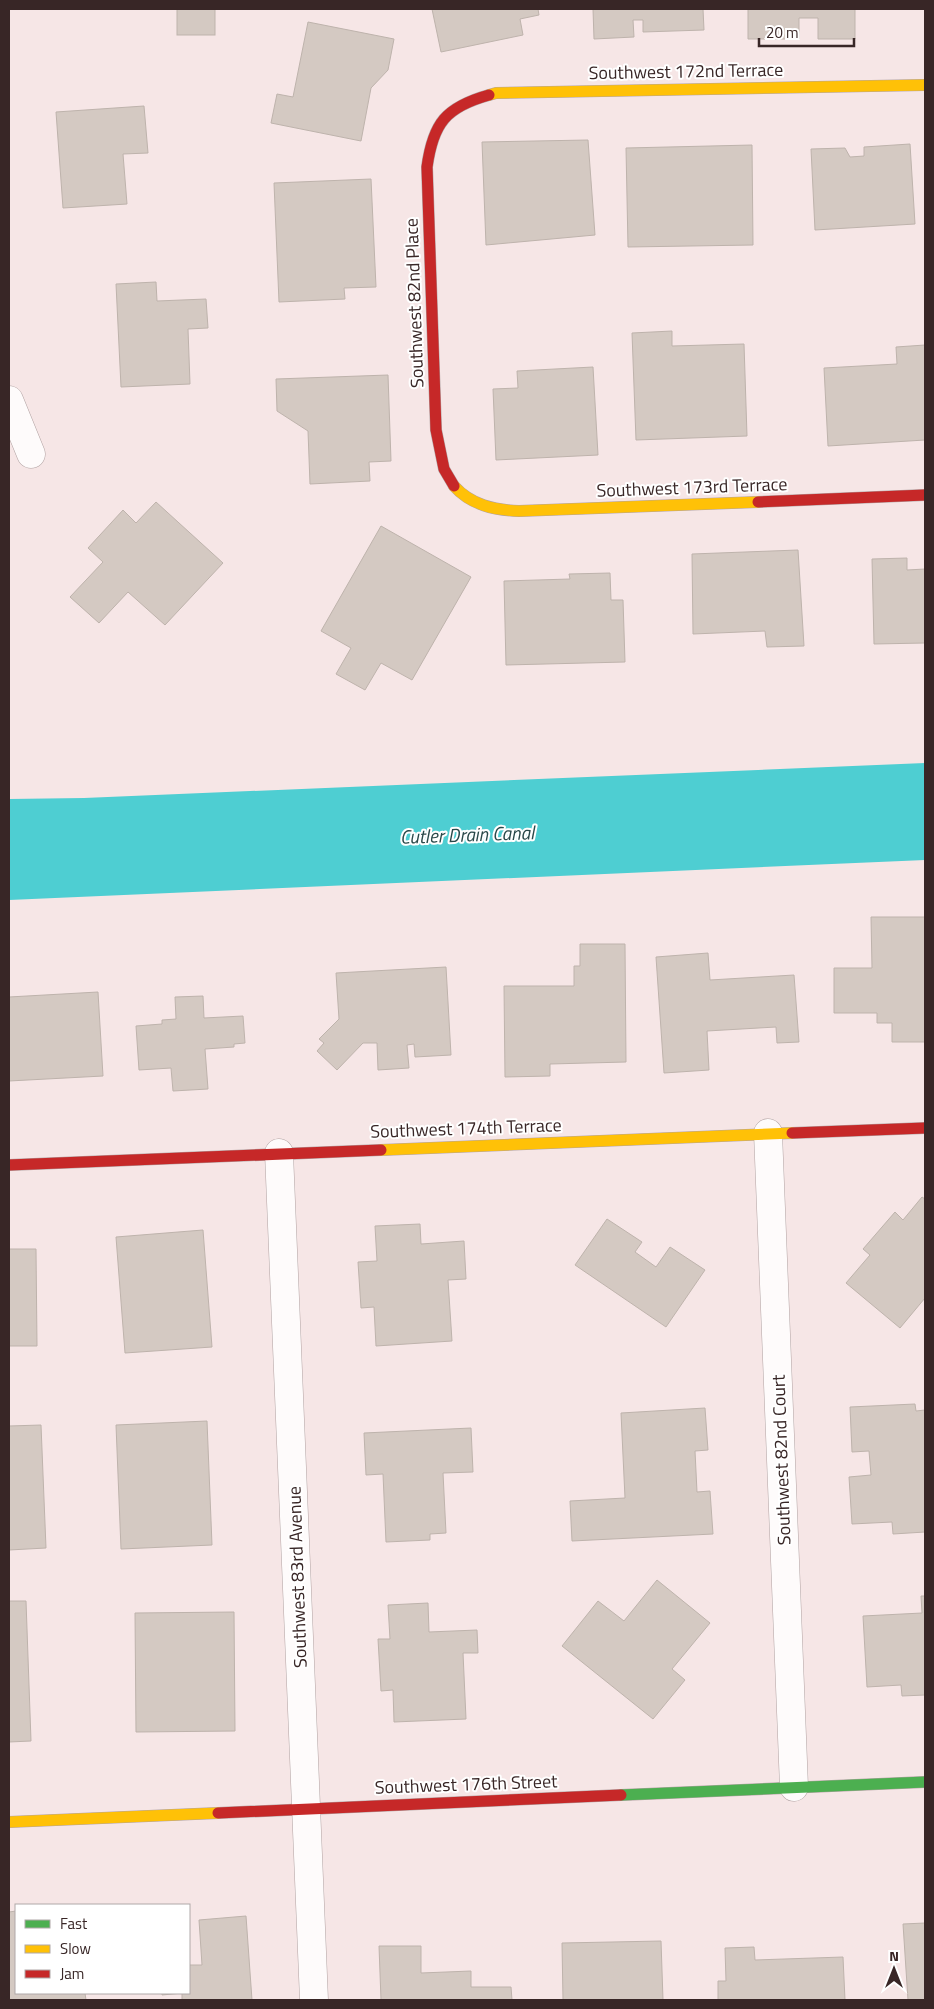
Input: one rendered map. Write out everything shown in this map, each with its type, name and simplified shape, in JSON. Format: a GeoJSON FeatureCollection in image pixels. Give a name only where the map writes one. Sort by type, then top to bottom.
{"type":"FeatureCollection","features":[{"type":"Feature","properties":{"kind":"street","name":"Southwest 172nd Terrace"},"geometry":{"type":"LineString","coordinates":[[451,110],[470,100],[496,93],[925,84]]}},
{"type":"Feature","properties":{"kind":"street","name":"Southwest 82nd Place"},"geometry":{"type":"LineString","coordinates":[[451,110],[440,120],[434,130],[429,145],[427,167],[436,418],[445,472],[452,484],[464,495]]}},
{"type":"Feature","properties":{"kind":"street"},"geometry":{"type":"LineString","coordinates":[[9,400],[31,454]]}},
{"type":"Feature","properties":{"kind":"street","name":"Southwest 173rd Terrace"},"geometry":{"type":"LineString","coordinates":[[464,495],[481,506],[503,511],[530,511],[925,495]]}},
{"type":"Feature","properties":{"kind":"street","name":"Southwest 174th Terrace"},"geometry":{"type":"LineString","coordinates":[[9,1165],[925,1128]]}},
{"type":"Feature","properties":{"kind":"street","name":"Southwest 82nd Court"},"geometry":{"type":"LineString","coordinates":[[768,1133],[794,1787]]}},
{"type":"Feature","properties":{"kind":"street","name":"Southwest 83rd Avenue"},"geometry":{"type":"LineString","coordinates":[[279,1154],[314,2000]]}},
{"type":"Feature","properties":{"kind":"street","name":"Southwest 176th Street"},"geometry":{"type":"LineString","coordinates":[[9,1822],[925,1782]]}},
{"type":"Feature","properties":{"kind":"water","name":"Cutler Drain Canal"},"geometry":{"type":"Polygon","coordinates":[[[925,763],[925,860],[9,900],[9,799],[84,798],[925,763]]]}},
{"type":"Feature","properties":{"kind":"building"},"geometry":{"type":"Polygon","coordinates":[[[177,9],[215,9],[215,35],[177,35],[177,9]]]}},
{"type":"Feature","properties":{"kind":"building"},"geometry":{"type":"Polygon","coordinates":[[[432,9],[538,9],[539,15],[520,19],[523,35],[441,52],[432,9]]]}},
{"type":"Feature","properties":{"kind":"building"},"geometry":{"type":"Polygon","coordinates":[[[593,9],[703,9],[704,30],[643,32],[643,20],[633,20],[634,37],[594,39],[593,9]]]}},
{"type":"Feature","properties":{"kind":"building"},"geometry":{"type":"Polygon","coordinates":[[[748,9],[855,9],[855,39],[818,39],[818,18],[799,18],[799,39],[748,39],[748,9]]]}},
{"type":"Feature","properties":{"kind":"building"},"geometry":{"type":"Polygon","coordinates":[[[308,22],[394,39],[388,70],[371,88],[361,141],[271,123],[277,94],[293,97],[308,22]]]}},
{"type":"Feature","properties":{"kind":"building"},"geometry":{"type":"Polygon","coordinates":[[[144,106],[148,153],[123,154],[127,204],[63,208],[56,112],[144,106]]]}},
{"type":"Feature","properties":{"kind":"building"},"geometry":{"type":"Polygon","coordinates":[[[588,140],[595,235],[486,245],[482,142],[588,140]]]}},
{"type":"Feature","properties":{"kind":"building"},"geometry":{"type":"Polygon","coordinates":[[[910,144],[915,224],[815,230],[811,149],[845,148],[850,157],[864,156],[864,147],[910,144]]]}},
{"type":"Feature","properties":{"kind":"building"},"geometry":{"type":"Polygon","coordinates":[[[752,145],[753,245],[628,247],[626,148],[752,145]]]}},
{"type":"Feature","properties":{"kind":"building"},"geometry":{"type":"Polygon","coordinates":[[[371,179],[376,287],[344,288],[345,299],[279,302],[274,183],[371,179]]]}},
{"type":"Feature","properties":{"kind":"building"},"geometry":{"type":"Polygon","coordinates":[[[156,282],[157,301],[206,299],[208,328],[188,329],[190,384],[121,387],[116,284],[156,282]]]}},
{"type":"Feature","properties":{"kind":"building"},"geometry":{"type":"Polygon","coordinates":[[[672,331],[672,346],[744,344],[747,436],[636,440],[632,333],[672,331]]]}},
{"type":"Feature","properties":{"kind":"building"},"geometry":{"type":"Polygon","coordinates":[[[925,345],[925,440],[828,446],[824,368],[897,364],[896,347],[925,345]]]}},
{"type":"Feature","properties":{"kind":"building"},"geometry":{"type":"Polygon","coordinates":[[[593,367],[598,455],[496,460],[493,389],[518,388],[517,371],[593,367]]]}},
{"type":"Feature","properties":{"kind":"building"},"geometry":{"type":"Polygon","coordinates":[[[388,375],[391,461],[369,462],[370,481],[310,484],[308,431],[277,411],[276,379],[388,375]]]}},
{"type":"Feature","properties":{"kind":"building"},"geometry":{"type":"Polygon","coordinates":[[[156,502],[223,563],[165,625],[128,592],[99,623],[70,597],[103,562],[88,548],[123,510],[136,523],[156,502]]]}},
{"type":"Feature","properties":{"kind":"building"},"geometry":{"type":"Polygon","coordinates":[[[381,526],[471,577],[412,680],[381,663],[365,690],[336,674],[351,648],[321,631],[381,526]]]}},
{"type":"Feature","properties":{"kind":"building"},"geometry":{"type":"Polygon","coordinates":[[[798,550],[804,646],[767,647],[765,631],[693,634],[692,554],[798,550]]]}},
{"type":"Feature","properties":{"kind":"building"},"geometry":{"type":"Polygon","coordinates":[[[907,558],[907,570],[925,569],[925,643],[874,644],[872,559],[907,558]]]}},
{"type":"Feature","properties":{"kind":"building"},"geometry":{"type":"Polygon","coordinates":[[[610,573],[611,600],[623,600],[625,662],[506,665],[504,581],[570,579],[569,574],[610,573]]]}},
{"type":"Feature","properties":{"kind":"building"},"geometry":{"type":"Polygon","coordinates":[[[871,917],[925,917],[925,1042],[892,1042],[892,1023],[877,1023],[877,1013],[834,1013],[834,968],[872,968],[871,917]]]}},
{"type":"Feature","properties":{"kind":"building"},"geometry":{"type":"Polygon","coordinates":[[[580,944],[625,944],[626,1062],[550,1064],[550,1076],[505,1077],[504,986],[574,986],[574,966],[580,966],[580,944]]]}},
{"type":"Feature","properties":{"kind":"building"},"geometry":{"type":"Polygon","coordinates":[[[708,953],[710,980],[794,975],[799,1042],[777,1043],[776,1027],[707,1031],[709,1070],[664,1073],[656,957],[708,953]]]}},
{"type":"Feature","properties":{"kind":"building"},"geometry":{"type":"Polygon","coordinates":[[[446,967],[451,1055],[415,1057],[414,1044],[407,1045],[409,1068],[378,1070],[377,1043],[363,1043],[337,1070],[317,1051],[324,1043],[319,1039],[339,1019],[336,973],[446,967]]]}},
{"type":"Feature","properties":{"kind":"building"},"geometry":{"type":"Polygon","coordinates":[[[98,992],[103,1076],[9,1081],[9,997],[98,992]]]}},
{"type":"Feature","properties":{"kind":"building"},"geometry":{"type":"Polygon","coordinates":[[[203,996],[204,1018],[243,1016],[245,1043],[234,1044],[234,1047],[205,1049],[208,1089],[173,1091],[171,1068],[139,1070],[136,1026],[162,1024],[162,1020],[176,1019],[175,997],[203,996]]]}},
{"type":"Feature","properties":{"kind":"building"},"geometry":{"type":"Polygon","coordinates":[[[922,1197],[925,1199],[925,1298],[900,1328],[846,1283],[870,1255],[863,1249],[895,1212],[903,1220],[922,1197]]]}},
{"type":"Feature","properties":{"kind":"building"},"geometry":{"type":"Polygon","coordinates":[[[607,1219],[642,1242],[635,1252],[656,1267],[670,1247],[705,1270],[666,1327],[575,1265],[607,1219]]]}},
{"type":"Feature","properties":{"kind":"building"},"geometry":{"type":"Polygon","coordinates":[[[420,1224],[421,1244],[464,1241],[466,1279],[448,1280],[452,1341],[376,1346],[374,1307],[361,1308],[358,1262],[377,1261],[375,1226],[420,1224]]]}},
{"type":"Feature","properties":{"kind":"building"},"geometry":{"type":"Polygon","coordinates":[[[203,1230],[212,1347],[125,1353],[116,1237],[203,1230]]]}},
{"type":"Feature","properties":{"kind":"building"},"geometry":{"type":"Polygon","coordinates":[[[9,1249],[36,1249],[37,1346],[9,1346],[9,1249]]]}},
{"type":"Feature","properties":{"kind":"building"},"geometry":{"type":"Polygon","coordinates":[[[915,1404],[916,1411],[925,1410],[925,1532],[893,1534],[892,1522],[852,1524],[849,1477],[871,1475],[869,1451],[852,1452],[850,1407],[915,1404]]]}},
{"type":"Feature","properties":{"kind":"building"},"geometry":{"type":"Polygon","coordinates":[[[705,1408],[708,1450],[695,1451],[697,1492],[710,1491],[713,1534],[572,1541],[570,1501],[625,1498],[621,1413],[705,1408]]]}},
{"type":"Feature","properties":{"kind":"building"},"geometry":{"type":"Polygon","coordinates":[[[207,1421],[212,1545],[121,1549],[116,1425],[207,1421]]]}},
{"type":"Feature","properties":{"kind":"building"},"geometry":{"type":"Polygon","coordinates":[[[41,1425],[46,1548],[9,1550],[9,1426],[41,1425]]]}},
{"type":"Feature","properties":{"kind":"building"},"geometry":{"type":"Polygon","coordinates":[[[471,1428],[473,1472],[443,1473],[446,1533],[430,1534],[430,1540],[386,1542],[383,1474],[366,1475],[364,1433],[471,1428]]]}},
{"type":"Feature","properties":{"kind":"building"},"geometry":{"type":"Polygon","coordinates":[[[657,1580],[710,1623],[672,1669],[685,1680],[653,1719],[562,1646],[598,1601],[624,1621],[657,1580]]]}},
{"type":"Feature","properties":{"kind":"building"},"geometry":{"type":"Polygon","coordinates":[[[921,1596],[925,1596],[925,1695],[902,1696],[901,1685],[867,1687],[863,1616],[922,1613],[921,1596]]]}},
{"type":"Feature","properties":{"kind":"building"},"geometry":{"type":"Polygon","coordinates":[[[9,1601],[26,1601],[31,1741],[9,1742],[9,1601]]]}},
{"type":"Feature","properties":{"kind":"building"},"geometry":{"type":"Polygon","coordinates":[[[428,1603],[429,1632],[477,1630],[478,1653],[463,1653],[466,1719],[394,1722],[393,1690],[381,1691],[378,1639],[390,1639],[388,1605],[428,1603]]]}},
{"type":"Feature","properties":{"kind":"building"},"geometry":{"type":"Polygon","coordinates":[[[234,1612],[235,1731],[136,1732],[135,1613],[234,1612]]]}},
{"type":"Feature","properties":{"kind":"building"},"geometry":{"type":"Polygon","coordinates":[[[15,1911],[15,1994],[85,1994],[86,2000],[9,2000],[9,1912],[15,1911]]]}},
{"type":"Feature","properties":{"kind":"building"},"geometry":{"type":"Polygon","coordinates":[[[246,1916],[252,2000],[182,2000],[182,1994],[190,1994],[190,1965],[202,1965],[199,1920],[246,1916]]]}},
{"type":"Feature","properties":{"kind":"building"},"geometry":{"type":"Polygon","coordinates":[[[925,1923],[925,2000],[908,2000],[903,1924],[925,1923]]]}},
{"type":"Feature","properties":{"kind":"building"},"geometry":{"type":"Polygon","coordinates":[[[661,1941],[663,2000],[563,2000],[562,1943],[661,1941]]]}},
{"type":"Feature","properties":{"kind":"building"},"geometry":{"type":"Polygon","coordinates":[[[379,1946],[421,1946],[421,1973],[471,1971],[471,1987],[511,1987],[512,2000],[381,2000],[379,1946]]]}},
{"type":"Feature","properties":{"kind":"building"},"geometry":{"type":"Polygon","coordinates":[[[754,1947],[755,1960],[843,1957],[845,2000],[718,2000],[718,1981],[726,1981],[725,1948],[754,1947]]]}},
{"type":"Feature","properties":{"kind":"traffic: fast"},"geometry":{"type":"LineString","coordinates":[[621,1795],[925,1782]]}},
{"type":"Feature","properties":{"kind":"traffic: slow"},"geometry":{"type":"LineString","coordinates":[[489,95],[496,93],[925,85]]}},
{"type":"Feature","properties":{"kind":"traffic: slow"},"geometry":{"type":"LineString","coordinates":[[454,486],[475,502],[492,508],[519,511],[758,502]]}},
{"type":"Feature","properties":{"kind":"traffic: slow"},"geometry":{"type":"LineString","coordinates":[[381,1150],[792,1133]]}},
{"type":"Feature","properties":{"kind":"traffic: slow"},"geometry":{"type":"LineString","coordinates":[[9,1822],[218,1813]]}},
{"type":"Feature","properties":{"kind":"traffic: jam"},"geometry":{"type":"LineString","coordinates":[[454,486],[444,469],[436,430],[427,167],[433,139],[444,119],[462,105],[489,95]]}},
{"type":"Feature","properties":{"kind":"traffic: jam"},"geometry":{"type":"LineString","coordinates":[[758,502],[925,495]]}},
{"type":"Feature","properties":{"kind":"traffic: jam"},"geometry":{"type":"LineString","coordinates":[[792,1133],[925,1128]]}},
{"type":"Feature","properties":{"kind":"traffic: jam"},"geometry":{"type":"LineString","coordinates":[[9,1165],[381,1150]]}},
{"type":"Feature","properties":{"kind":"traffic: jam"},"geometry":{"type":"LineString","coordinates":[[218,1813],[621,1795]]}}]}
